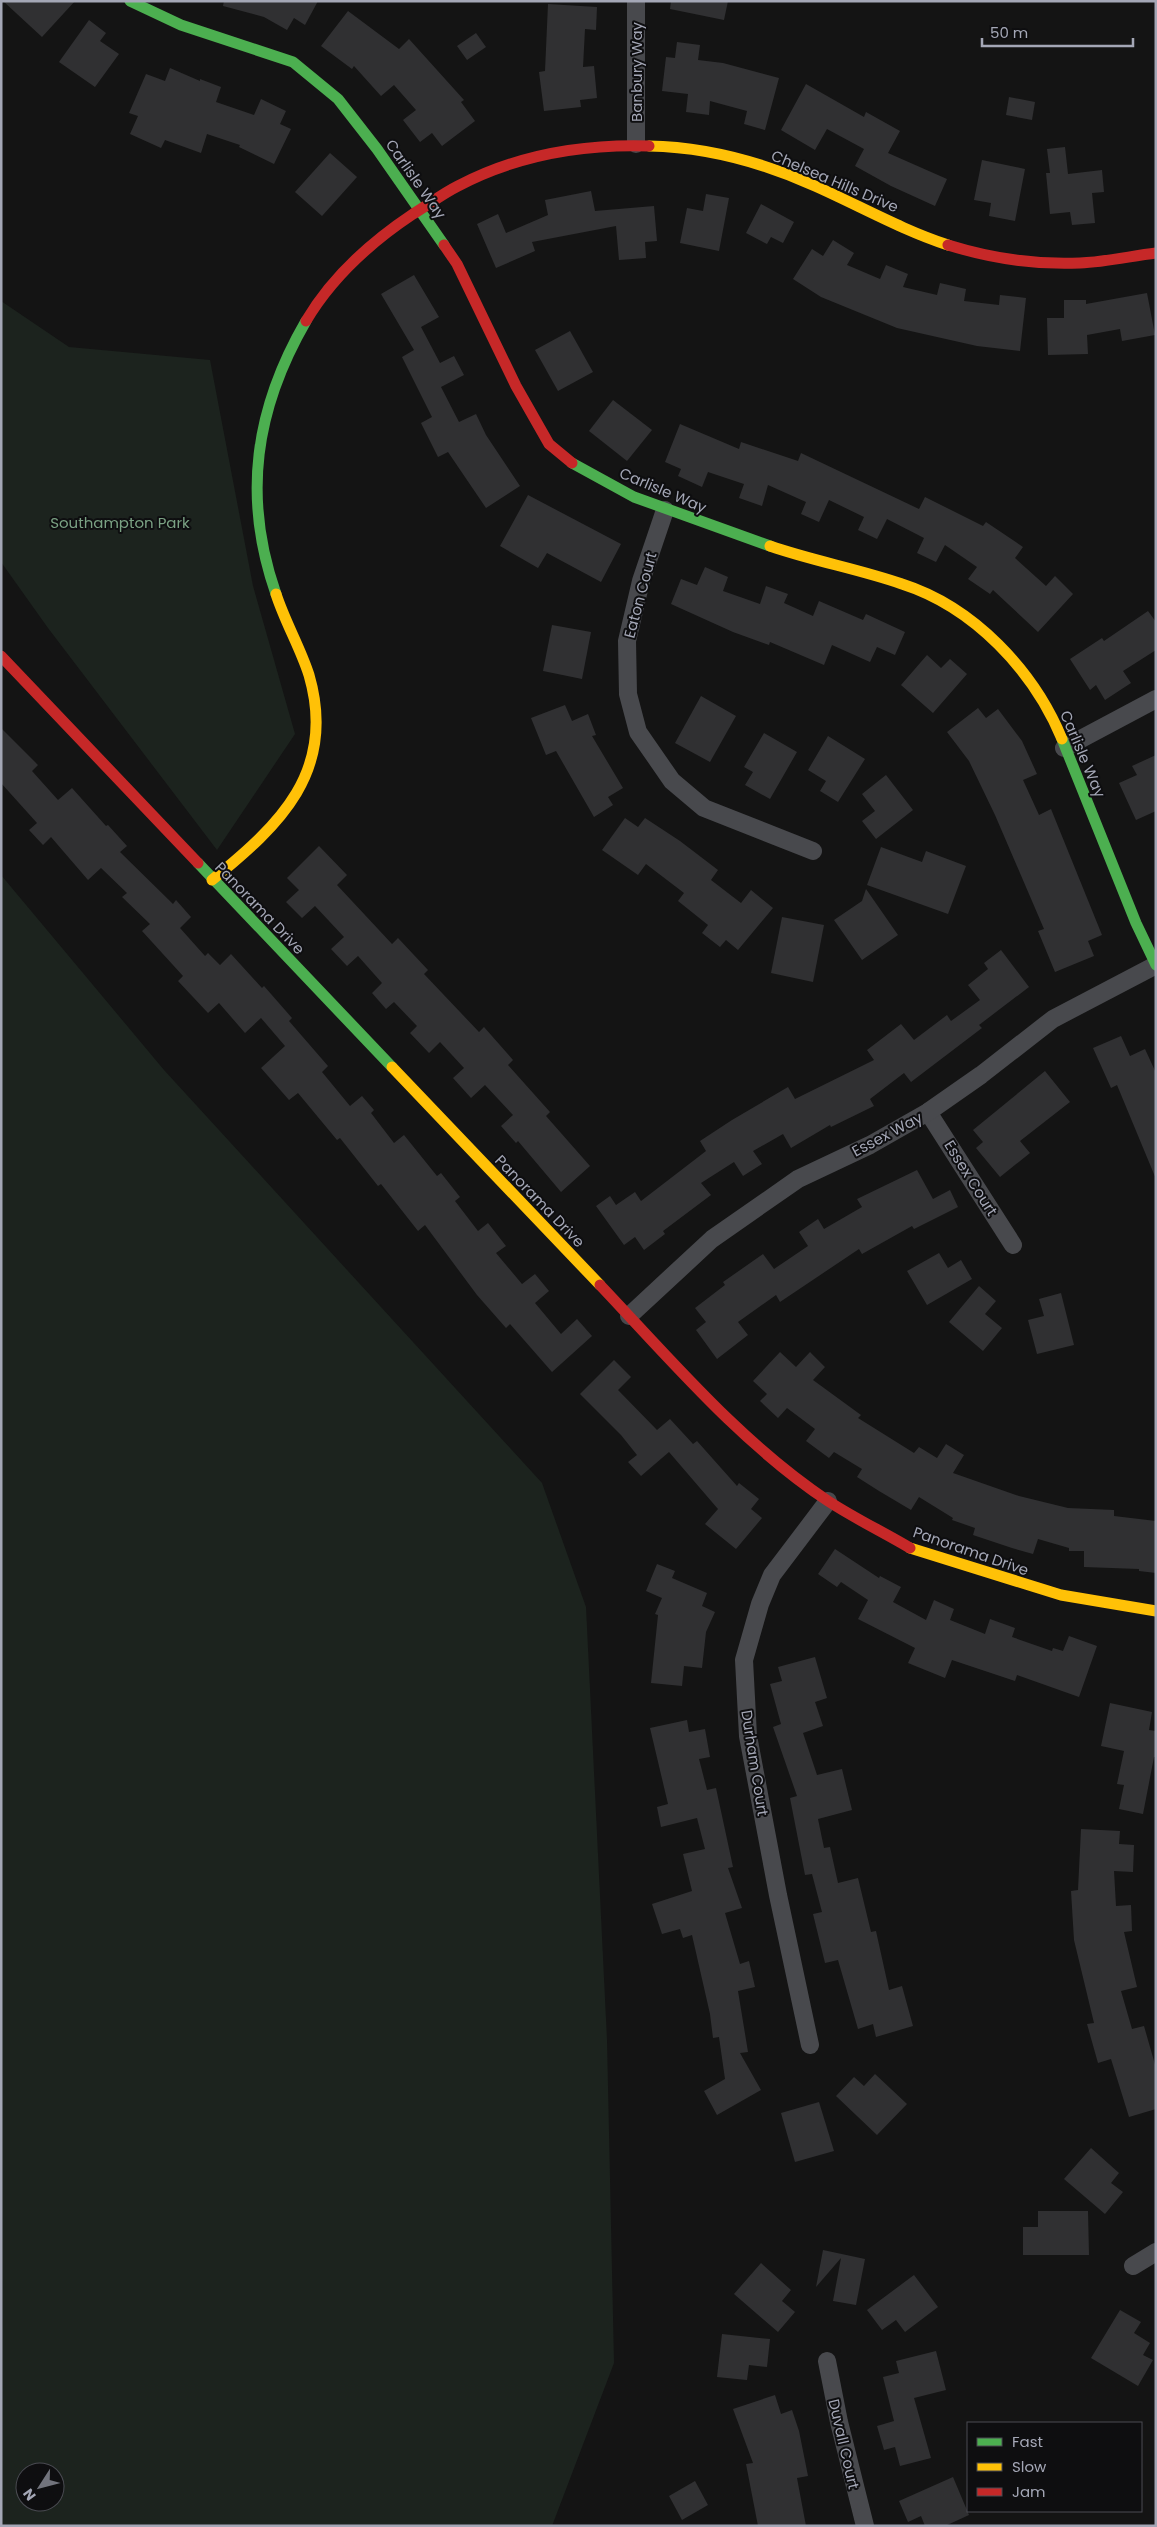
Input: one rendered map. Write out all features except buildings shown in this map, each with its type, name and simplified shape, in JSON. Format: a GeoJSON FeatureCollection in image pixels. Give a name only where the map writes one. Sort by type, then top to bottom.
{"type":"FeatureCollection","features":[{"type":"Feature","properties":{"kind":"street","name":"Carlisle Way"},"geometry":{"type":"LineString","coordinates":[[130,1],[181,25],[293,62],[338,99],[377,149],[457,264],[516,386],[549,444],[578,467],[634,497],[665,510],[775,548],[904,584],[949,605],[990,636],[1030,682],[1053,718],[1136,923],[1156,965]]}},
{"type":"Feature","properties":{"kind":"street","name":"Banbury Way"},"geometry":{"type":"LineString","coordinates":[[636,1],[636,144]]}},
{"type":"Feature","properties":{"kind":"street","name":"Chelsea Hills Drive"},"geometry":{"type":"LineString","coordinates":[[212,880],[275,827],[306,779],[315,742],[315,697],[305,660],[271,580],[261,536],[257,485],[259,442],[269,400],[290,352],[328,290],[356,258],[391,229],[457,186],[522,160],[556,153],[636,144],[674,146],[743,160],[811,184],[920,234],[968,251],[1078,263],[1156,253]]}},
{"type":"Feature","properties":{"kind":"street","name":"Eaton Court"},"geometry":{"type":"LineString","coordinates":[[665,510],[641,581],[627,641],[628,694],[638,732],[672,781],[704,808],[814,851]]}},
{"type":"Feature","properties":{"kind":"street","name":"Panorama Drive"},"geometry":{"type":"LineString","coordinates":[[1,656],[628,1316],[716,1406],[774,1460],[828,1501],[912,1549],[1061,1595],[1156,1611]]}},
{"type":"Feature","properties":{"kind":"street"},"geometry":{"type":"LineString","coordinates":[[1064,748],[1156,699]]}},
{"type":"Feature","properties":{"kind":"street","name":"Essex Way"},"geometry":{"type":"LineString","coordinates":[[628,1316],[712,1239],[798,1180],[870,1145],[928,1112],[981,1075],[1054,1019],[1156,965]]}},
{"type":"Feature","properties":{"kind":"street","name":"Essex Court"},"geometry":{"type":"LineString","coordinates":[[928,1112],[1013,1245]]}},
{"type":"Feature","properties":{"kind":"street","name":"Durham Court"},"geometry":{"type":"LineString","coordinates":[[810,2045],[778,1895],[748,1736],[744,1660],[760,1604],[772,1575],[828,1501]]}},
{"type":"Feature","properties":{"kind":"street"},"geometry":{"type":"LineString","coordinates":[[1133,2266],[1156,2252]]}},
{"type":"Feature","properties":{"kind":"street","name":"Duvall Court"},"geometry":{"type":"LineString","coordinates":[[827,2361],[839,2422],[865,2526]]}},
{"type":"Feature","properties":{"kind":"green space","name":"Southampton Park"},"geometry":{"type":"Polygon","coordinates":[[[1,301],[69,347],[210,360],[253,586],[295,734],[217,850],[48,628],[1,562],[1,301]]]}},
{"type":"Feature","properties":{"kind":"green space"},"geometry":{"type":"Polygon","coordinates":[[[1,875],[164,1070],[542,1483],[586,1607],[607,2040],[614,2363],[552,2526],[1,2526],[1,875]]]}},
{"type":"Feature","properties":{"kind":"traffic: fast"},"geometry":{"type":"LineString","coordinates":[[130,1],[181,25],[293,62],[338,99],[377,149],[444,245]]}},
{"type":"Feature","properties":{"kind":"traffic: fast"},"geometry":{"type":"LineString","coordinates":[[276,594],[265,558],[259,523],[257,488],[259,454],[265,420],[275,387],[306,321]]}},
{"type":"Feature","properties":{"kind":"traffic: fast"},"geometry":{"type":"LineString","coordinates":[[572,463],[634,497],[770,546]]}},
{"type":"Feature","properties":{"kind":"traffic: fast"},"geometry":{"type":"LineString","coordinates":[[1062,739],[1136,923],[1156,965]]}},
{"type":"Feature","properties":{"kind":"traffic: fast"},"geometry":{"type":"LineString","coordinates":[[198,863],[392,1067]]}},
{"type":"Feature","properties":{"kind":"traffic: slow"},"geometry":{"type":"LineString","coordinates":[[649,146],[692,149],[776,170],[914,232],[948,245]]}},
{"type":"Feature","properties":{"kind":"traffic: slow"},"geometry":{"type":"LineString","coordinates":[[770,546],[902,584],[928,594],[953,608],[977,625],[1018,666],[1035,689],[1062,739]]}},
{"type":"Feature","properties":{"kind":"traffic: slow"},"geometry":{"type":"LineString","coordinates":[[212,880],[260,838],[280,816],[296,793],[309,768],[315,740],[316,709],[309,675],[276,594]]}},
{"type":"Feature","properties":{"kind":"traffic: slow"},"geometry":{"type":"LineString","coordinates":[[392,1067],[600,1285]]}},
{"type":"Feature","properties":{"kind":"traffic: slow"},"geometry":{"type":"LineString","coordinates":[[910,1548],[1061,1595],[1156,1611]]}},
{"type":"Feature","properties":{"kind":"traffic: jam"},"geometry":{"type":"LineString","coordinates":[[306,321],[340,275],[382,236],[446,192],[480,175],[527,159],[600,147],[649,146]]}},
{"type":"Feature","properties":{"kind":"traffic: jam"},"geometry":{"type":"LineString","coordinates":[[444,245],[457,264],[516,386],[549,444],[572,463]]}},
{"type":"Feature","properties":{"kind":"traffic: jam"},"geometry":{"type":"LineString","coordinates":[[948,245],[980,254],[1047,263],[1090,262],[1156,253]]}},
{"type":"Feature","properties":{"kind":"traffic: jam"},"geometry":{"type":"LineString","coordinates":[[1,656],[198,863]]}},
{"type":"Feature","properties":{"kind":"traffic: jam"},"geometry":{"type":"LineString","coordinates":[[600,1285],[680,1371],[736,1427],[766,1453],[828,1501],[910,1548]]}}]}
